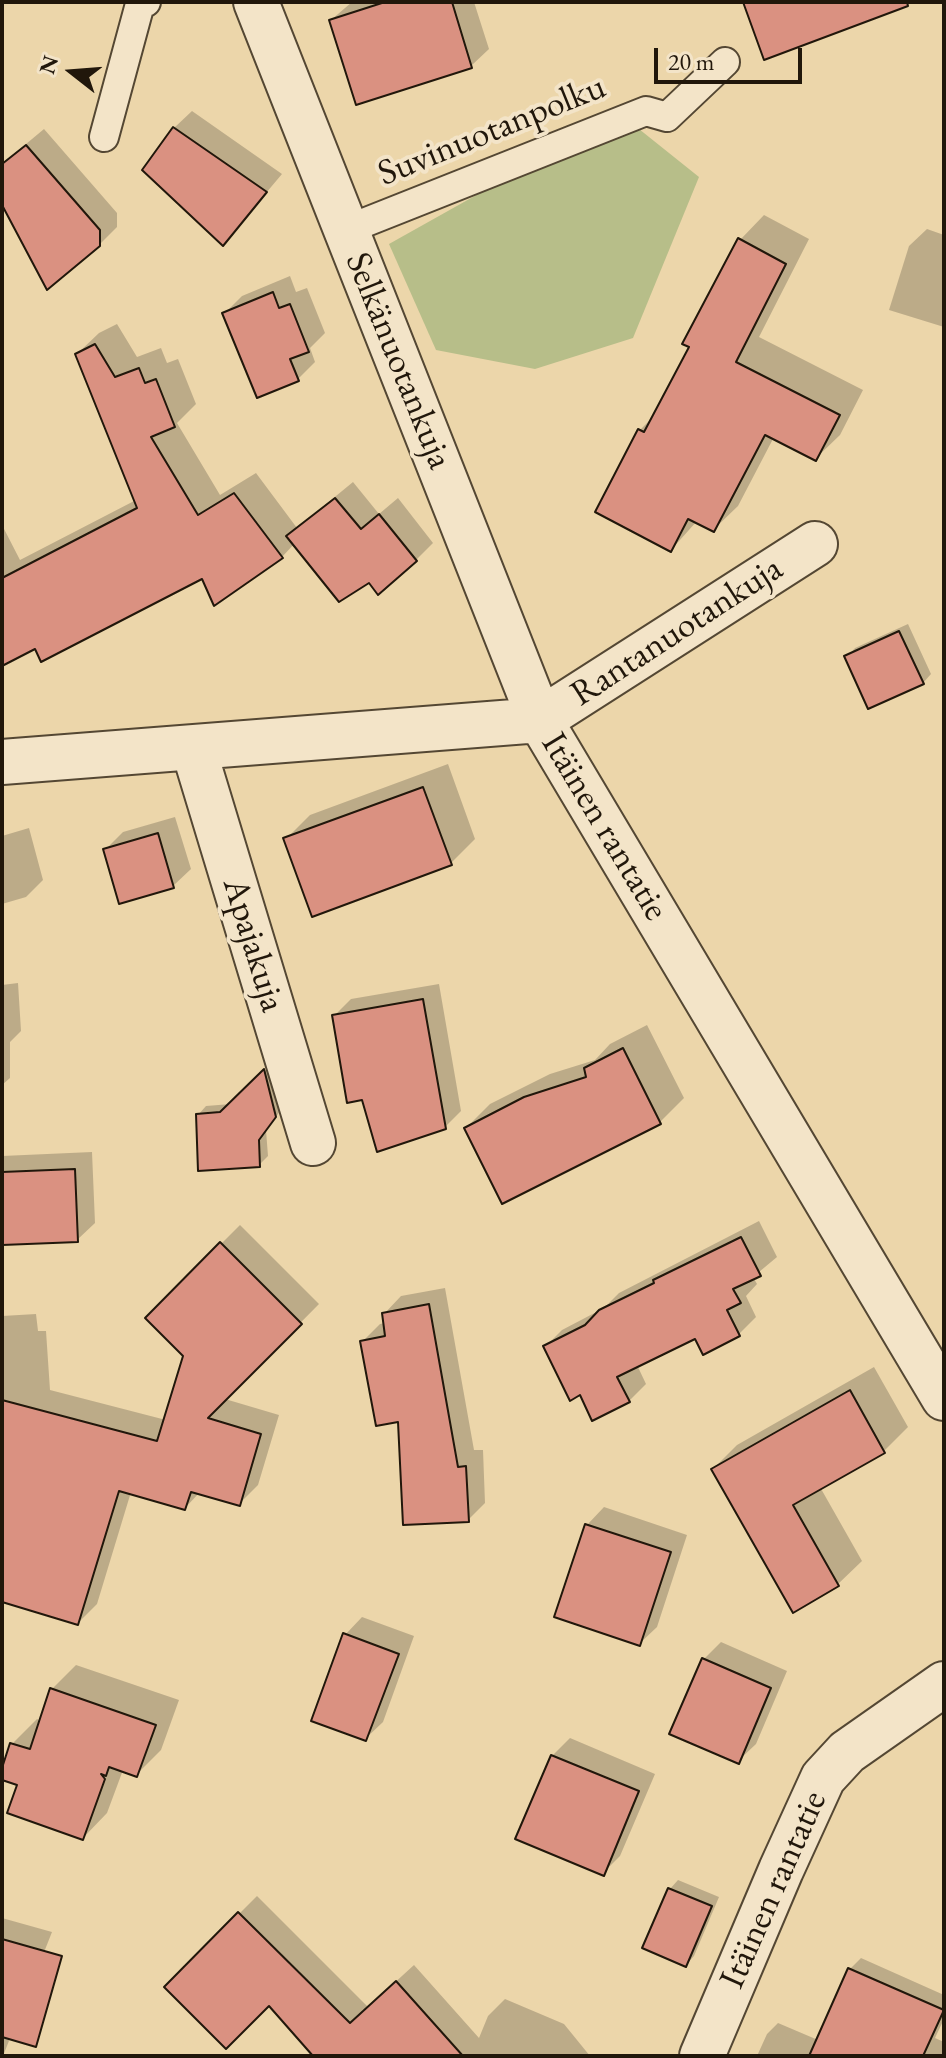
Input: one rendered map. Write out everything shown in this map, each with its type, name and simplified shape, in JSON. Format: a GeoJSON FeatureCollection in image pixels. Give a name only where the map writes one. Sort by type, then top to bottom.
{"type":"FeatureCollection","features":[{"type":"Feature","properties":{"kind":"street","name":"Selkänuotankuja"},"geometry":{"type":"LineString","coordinates":[[256,2],[540,720]]}},
{"type":"Feature","properties":{"kind":"street","name":"Rantanuotankuja"},"geometry":{"type":"LineString","coordinates":[[540,720],[815,544]]}},
{"type":"Feature","properties":{"kind":"street","name":"Itäinen rantatie"},"geometry":{"type":"LineString","coordinates":[[2,762],[540,720],[944,1398]]}},
{"type":"Feature","properties":{"kind":"street","name":"Apajakuja"},"geometry":{"type":"LineString","coordinates":[[193,747],[313,1143]]}},
{"type":"Feature","properties":{"kind":"street","name":"Itäinen rantatie"},"geometry":{"type":"LineString","coordinates":[[702,2056],[823,1778],[847,1752],[944,1684]]}},
{"type":"Feature","properties":{"kind":"lane"},"geometry":{"type":"LineString","coordinates":[[104,137],[140,3]]}},
{"type":"Feature","properties":{"kind":"lane","name":"Suvinuotanpolku"},"geometry":{"type":"LineString","coordinates":[[346,230],[646,111],[667,117],[725,62]]}},
{"type":"Feature","properties":{"kind":"green space"},"geometry":{"type":"Polygon","coordinates":[[[639,129],[699,177],[633,338],[535,369],[436,350],[389,244],[505,179],[639,129]]]}},
{"type":"Feature","properties":{"kind":"building"},"geometry":{"type":"Polygon","coordinates":[[[385,2],[452,2],[472,68],[356,105],[329,20],[385,2]]]}},
{"type":"Feature","properties":{"kind":"building"},"geometry":{"type":"Polygon","coordinates":[[[743,2],[907,2],[908,6],[764,60],[743,2]]]}},
{"type":"Feature","properties":{"kind":"building"},"geometry":{"type":"Polygon","coordinates":[[[173,127],[267,192],[223,246],[142,170],[173,127]]]}},
{"type":"Feature","properties":{"kind":"building"},"geometry":{"type":"Polygon","coordinates":[[[26,145],[100,230],[100,246],[47,290],[2,205],[2,164],[26,145]]]}},
{"type":"Feature","properties":{"kind":"building"},"geometry":{"type":"Polygon","coordinates":[[[738,238],[786,264],[736,362],[840,415],[816,461],[765,435],[714,532],[688,519],[671,552],[595,512],[638,429],[644,432],[689,347],[682,344],[738,238]]]}},
{"type":"Feature","properties":{"kind":"building"},"geometry":{"type":"Polygon","coordinates":[[[273,292],[279,308],[290,304],[309,352],[290,359],[299,381],[257,398],[222,313],[273,292]]]}},
{"type":"Feature","properties":{"kind":"building"},"geometry":{"type":"Polygon","coordinates":[[[95,344],[115,377],[139,368],[145,383],[156,379],[175,427],[151,437],[198,515],[234,493],[283,558],[214,606],[202,579],[41,662],[35,649],[2,666],[2,578],[137,508],[75,354],[95,344]]]}},
{"type":"Feature","properties":{"kind":"building"},"geometry":{"type":"Polygon","coordinates":[[[335,498],[361,529],[379,514],[417,561],[378,595],[369,583],[339,602],[286,536],[335,498]]]}},
{"type":"Feature","properties":{"kind":"building"},"geometry":{"type":"Polygon","coordinates":[[[899,631],[924,684],[868,709],[844,656],[899,631]]]}},
{"type":"Feature","properties":{"kind":"building"},"geometry":{"type":"Polygon","coordinates":[[[423,787],[452,865],[312,917],[283,838],[423,787]]]}},
{"type":"Feature","properties":{"kind":"building"},"geometry":{"type":"Polygon","coordinates":[[[158,833],[174,888],[119,904],[103,849],[158,833]]]}},
{"type":"Feature","properties":{"kind":"building"},"geometry":{"type":"Polygon","coordinates":[[[423,999],[446,1129],[377,1152],[362,1100],[347,1103],[332,1015],[423,999]]]}},
{"type":"Feature","properties":{"kind":"building"},"geometry":{"type":"Polygon","coordinates":[[[623,1048],[661,1124],[502,1204],[464,1128],[524,1097],[586,1077],[584,1068],[623,1048]]]}},
{"type":"Feature","properties":{"kind":"building"},"geometry":{"type":"Polygon","coordinates":[[[264,1069],[276,1117],[259,1140],[260,1167],[198,1171],[196,1114],[220,1112],[264,1069]]]}},
{"type":"Feature","properties":{"kind":"building"},"geometry":{"type":"Polygon","coordinates":[[[75,1169],[78,1242],[2,1245],[2,1172],[75,1169]]]}},
{"type":"Feature","properties":{"kind":"building"},"geometry":{"type":"Polygon","coordinates":[[[741,1237],[761,1276],[733,1289],[741,1303],[727,1310],[740,1336],[703,1355],[695,1339],[617,1377],[630,1402],[592,1421],[580,1395],[570,1401],[543,1346],[585,1325],[599,1310],[654,1283],[653,1280],[741,1237]]]}},
{"type":"Feature","properties":{"kind":"building"},"geometry":{"type":"Polygon","coordinates":[[[220,1242],[302,1324],[208,1418],[261,1434],[240,1506],[191,1492],[185,1510],[119,1491],[78,1625],[2,1602],[2,1400],[157,1441],[183,1356],[145,1318],[220,1242]]]}},
{"type":"Feature","properties":{"kind":"building"},"geometry":{"type":"Polygon","coordinates":[[[429,1304],[458,1467],[466,1466],[469,1522],[403,1525],[398,1422],[376,1426],[360,1341],[385,1336],[382,1313],[429,1304]]]}},
{"type":"Feature","properties":{"kind":"building"},"geometry":{"type":"Polygon","coordinates":[[[850,1390],[885,1453],[793,1505],[839,1586],[793,1613],[711,1469],[850,1390]]]}},
{"type":"Feature","properties":{"kind":"building"},"geometry":{"type":"Polygon","coordinates":[[[585,1524],[671,1552],[640,1646],[554,1617],[585,1524]]]}},
{"type":"Feature","properties":{"kind":"building"},"geometry":{"type":"Polygon","coordinates":[[[343,1633],[399,1654],[366,1741],[311,1721],[343,1633]]]}},
{"type":"Feature","properties":{"kind":"building"},"geometry":{"type":"Polygon","coordinates":[[[702,1658],[771,1688],[739,1764],[669,1734],[702,1658]]]}},
{"type":"Feature","properties":{"kind":"building"},"geometry":{"type":"Polygon","coordinates":[[[50,1688],[156,1725],[137,1777],[109,1767],[106,1776],[101,1774],[105,1779],[83,1840],[7,1813],[17,1785],[2,1780],[2,1768],[10,1743],[30,1749],[50,1688]]]}},
{"type":"Feature","properties":{"kind":"building"},"geometry":{"type":"Polygon","coordinates":[[[551,1755],[639,1791],[604,1876],[515,1839],[551,1755]]]}},
{"type":"Feature","properties":{"kind":"building"},"geometry":{"type":"Polygon","coordinates":[[[668,1888],[712,1906],[686,1967],[642,1948],[668,1888]]]}},
{"type":"Feature","properties":{"kind":"building"},"geometry":{"type":"Polygon","coordinates":[[[238,1912],[350,2023],[396,1981],[463,2056],[313,2056],[269,2006],[226,2049],[164,1987],[238,1912]]]}},
{"type":"Feature","properties":{"kind":"building"},"geometry":{"type":"Polygon","coordinates":[[[2,1939],[62,1956],[36,2047],[2,2037],[2,1939]]]}},
{"type":"Feature","properties":{"kind":"building"},"geometry":{"type":"Polygon","coordinates":[[[848,1968],[944,2010],[923,2056],[809,2056],[848,1968]]]}}]}
